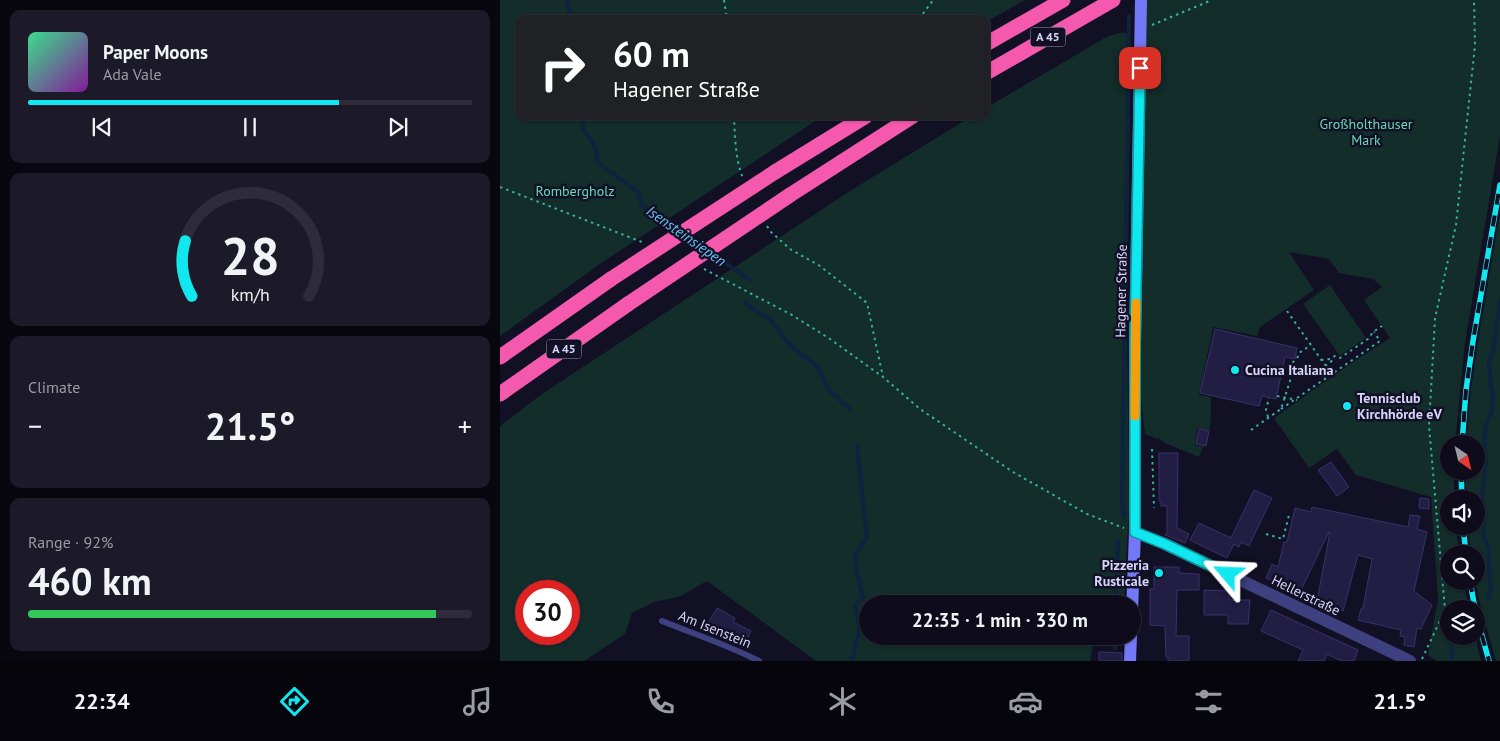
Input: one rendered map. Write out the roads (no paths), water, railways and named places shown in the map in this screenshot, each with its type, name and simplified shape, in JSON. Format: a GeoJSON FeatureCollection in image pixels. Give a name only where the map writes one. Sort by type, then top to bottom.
{"type":"FeatureCollection","features":[{"type":"Feature","properties":{"kind":"highway","name":"A 45"},"geometry":{"type":"LineString","coordinates":[[990,42],[1063,0]]}},
{"type":"Feature","properties":{"kind":"highway","name":"A 45"},"geometry":{"type":"LineString","coordinates":[[990,71],[1112,1]]}},
{"type":"Feature","properties":{"kind":"highway","name":"A 45"},"geometry":{"type":"LineString","coordinates":[[500,357],[612,279],[775,172],[860,120]]}},
{"type":"Feature","properties":{"kind":"highway","name":"A 45"},"geometry":{"type":"LineString","coordinates":[[500,394],[628,304],[907,120]]}},
{"type":"Feature","properties":{"kind":"main road","name":"Hagener Straße"},"geometry":{"type":"LineString","coordinates":[[1133,595],[1141,0]]}},
{"type":"Feature","properties":{"kind":"main road"},"geometry":{"type":"LineString","coordinates":[[1130,661],[1131,645]]}},
{"type":"Feature","properties":{"kind":"street","name":"Hellerstraße"},"geometry":{"type":"LineString","coordinates":[[1135,532],[1165,544],[1410,661]]}},
{"type":"Feature","properties":{"kind":"lane","name":"Am Isenstein"},"geometry":{"type":"LineString","coordinates":[[662,621],[735,649],[759,661]]}},
{"type":"Feature","properties":{"kind":"waterway","name":"Isensteinsiepen"},"geometry":{"type":"LineString","coordinates":[[567,0],[570,15]]}},
{"type":"Feature","properties":{"kind":"waterway"},"geometry":{"type":"LineString","coordinates":[[1124,517],[1122,503],[1129,16]]}},
{"type":"Feature","properties":{"kind":"waterway","name":"Isensteinsiepen"},"geometry":{"type":"LineString","coordinates":[[582,120],[583,128],[596,149],[597,162],[638,192],[642,206],[677,230]]}},
{"type":"Feature","properties":{"kind":"waterway","name":"Isensteinsiepen"},"geometry":{"type":"LineString","coordinates":[[685,235],[704,248]]}},
{"type":"Feature","properties":{"kind":"waterway","name":"Isensteinsiepen"},"geometry":{"type":"LineString","coordinates":[[710,252],[750,280]]}},
{"type":"Feature","properties":{"kind":"waterway"},"geometry":{"type":"LineString","coordinates":[[1488,599],[1491,590],[1489,548],[1484,539],[1482,496],[1486,462],[1484,439],[1486,425],[1492,411],[1493,393],[1489,362],[1493,351],[1500,301]]}},
{"type":"Feature","properties":{"kind":"waterway","name":"Isensteinsiepen"},"geometry":{"type":"LineString","coordinates":[[745,303],[770,320],[791,346],[817,366],[829,390],[850,409]]}},
{"type":"Feature","properties":{"kind":"waterway","name":"Isensteinsiepen"},"geometry":{"type":"LineString","coordinates":[[852,661],[860,627],[855,606],[863,597],[857,574],[855,554],[867,538],[857,446]]}},
{"type":"Feature","properties":{"kind":"waterway"},"geometry":{"type":"LineString","coordinates":[[1115,595],[1118,540]]}},
{"type":"Feature","properties":{"kind":"waterway"},"geometry":{"type":"LineString","coordinates":[[1452,645],[1452,661]]}},
{"type":"Feature","properties":{"kind":"railway"},"geometry":{"type":"LineString","coordinates":[[1463,435],[1466,390],[1473,341],[1500,185]]}},
{"type":"Feature","properties":{"kind":"railway"},"geometry":{"type":"LineString","coordinates":[[1461,480],[1462,490]]}},
{"type":"Feature","properties":{"kind":"railway"},"geometry":{"type":"LineString","coordinates":[[1464,535],[1465,545]]}},
{"type":"Feature","properties":{"kind":"railway"},"geometry":{"type":"LineString","coordinates":[[1472,590],[1473,600]]}},
{"type":"Feature","properties":{"kind":"railway"},"geometry":{"type":"LineString","coordinates":[[1485,645],[1489,661]]}},
{"type":"Feature","properties":{"kind":"place","name":"Cucina Italiana"},"geometry":{"type":"Point","coordinates":[1235,370]}},
{"type":"Feature","properties":{"kind":"place","name":"Tennisclub Kirchhörde eV"},"geometry":{"type":"Point","coordinates":[1347,406]}},
{"type":"Feature","properties":{"kind":"place","name":"Pizzeria Rusticale"},"geometry":{"type":"Point","coordinates":[1159,573]}},
{"type":"Feature","properties":{"kind":"park label","name":"Großholthauser Mark"},"geometry":{"type":"Point","coordinates":[1366,132]}},
{"type":"Feature","properties":{"kind":"park label","name":"Rombergholz"},"geometry":{"type":"Point","coordinates":[575,191]}}]}
